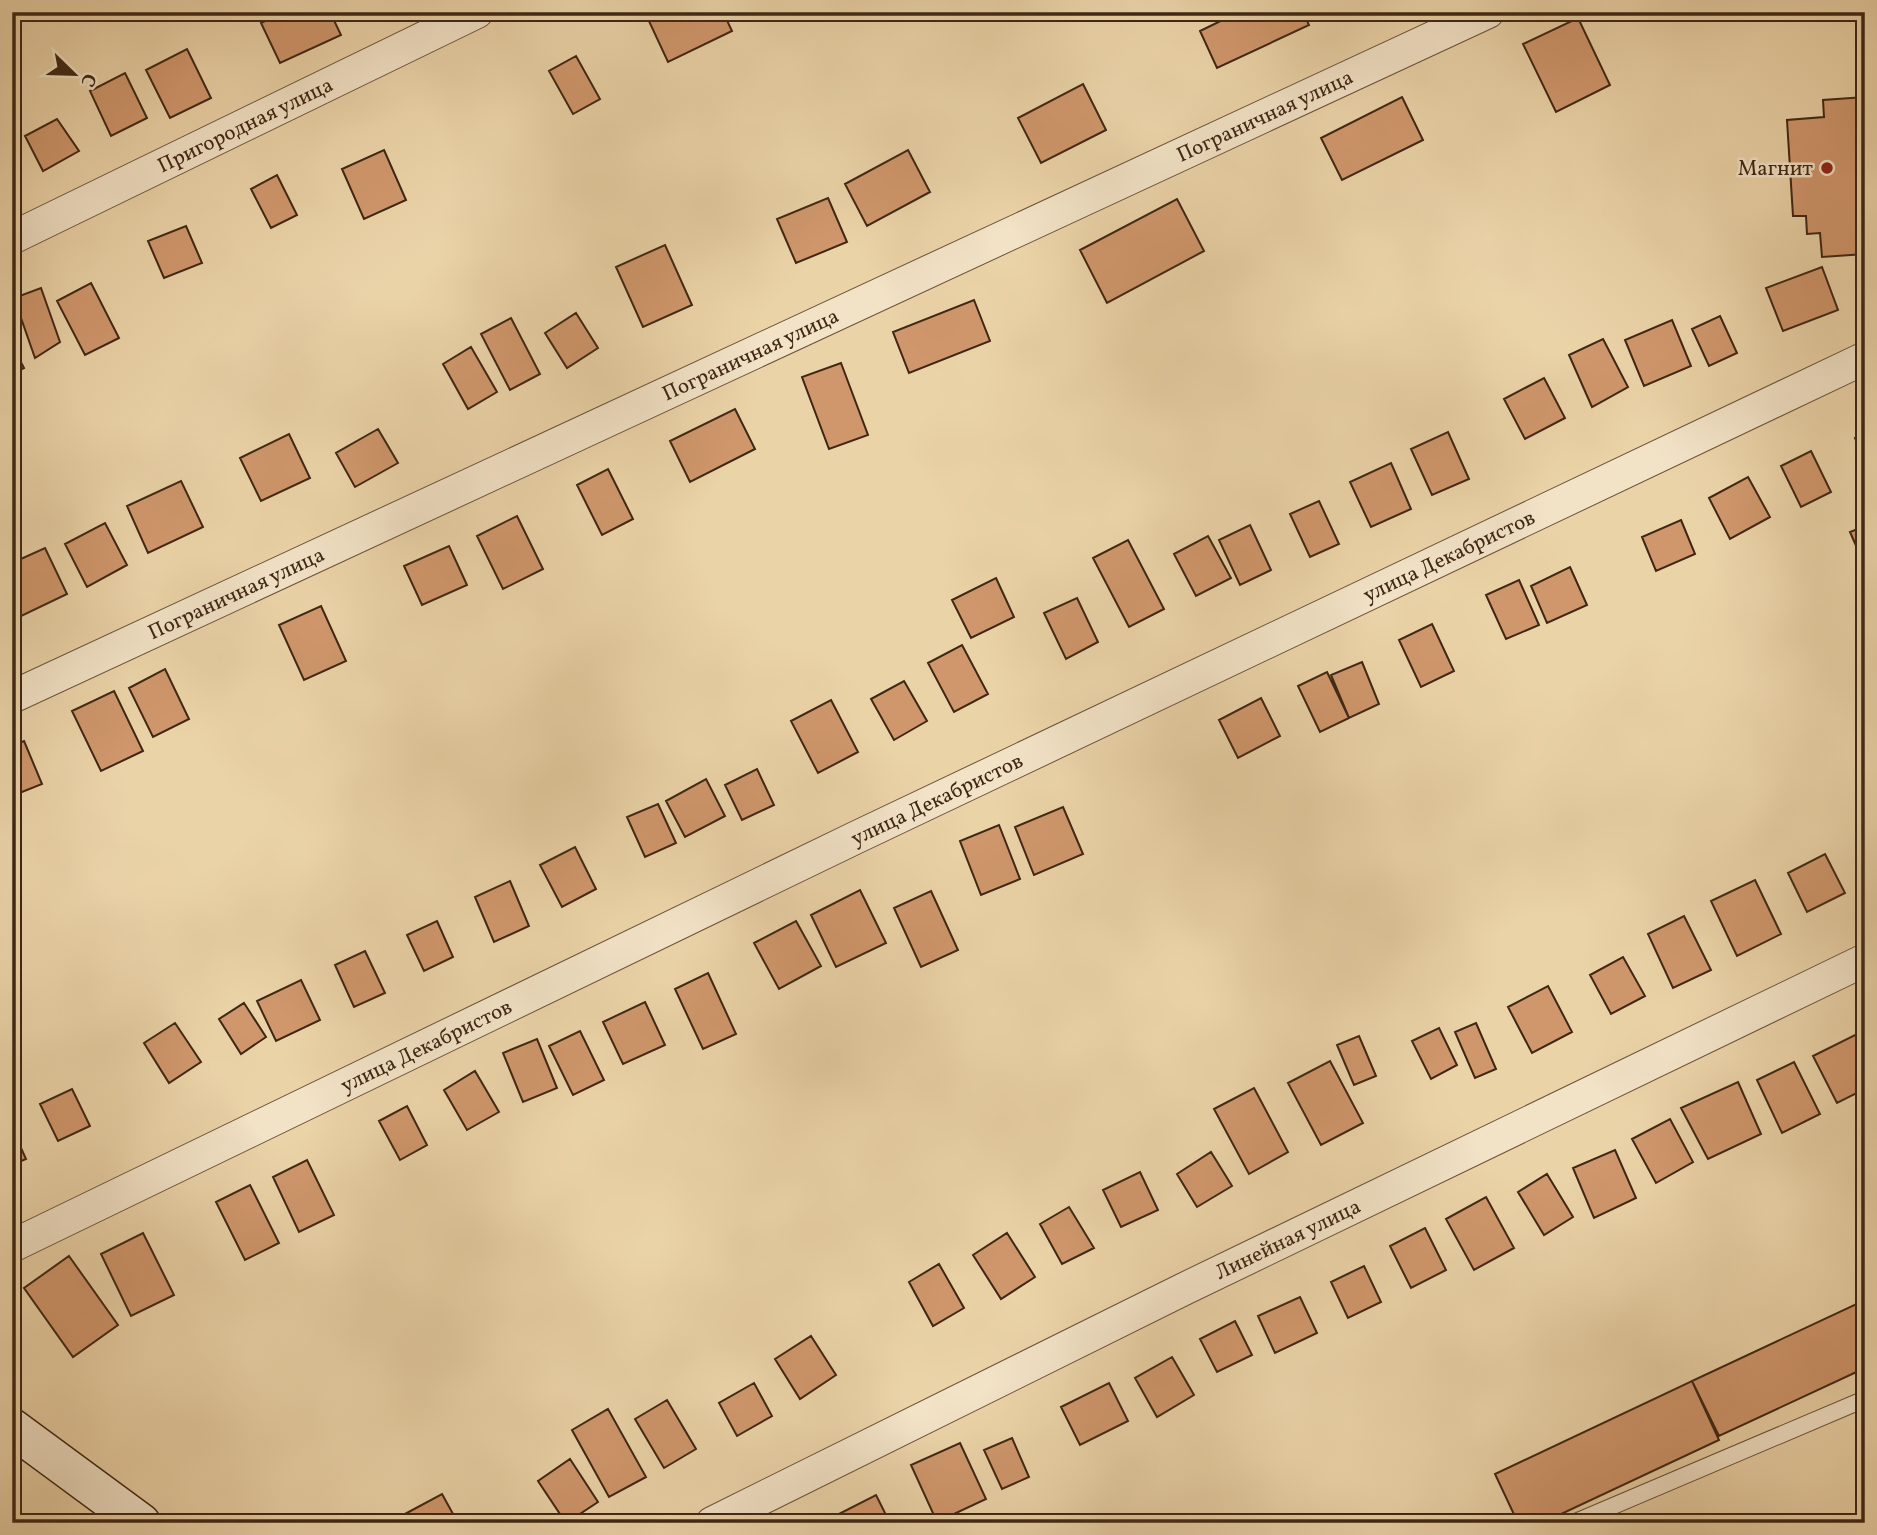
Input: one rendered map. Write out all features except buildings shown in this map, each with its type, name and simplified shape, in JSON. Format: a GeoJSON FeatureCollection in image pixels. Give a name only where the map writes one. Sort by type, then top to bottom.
{"type":"FeatureCollection","features":[{"type":"Feature","properties":{"kind":"street","name":"Пригородная улица"},"geometry":{"type":"LineString","coordinates":[[12,238],[477,12]]}},
{"type":"Feature","properties":{"kind":"street","name":"Пограничная улица"},"geometry":{"type":"LineString","coordinates":[[12,697],[1488,12]]}},
{"type":"Feature","properties":{"kind":"street","name":"улица Декабристов"},"geometry":{"type":"LineString","coordinates":[[12,1246],[845,843],[1865,358]]}},
{"type":"Feature","properties":{"kind":"street","name":"Линейная улица"},"geometry":{"type":"LineString","coordinates":[[712,1523],[1208,1277],[1865,960]]}},
{"type":"Feature","properties":{"kind":"street"},"geometry":{"type":"LineString","coordinates":[[12,1428],[141,1523]]}},
{"type":"Feature","properties":{"kind":"lane"},"geometry":{"type":"LineString","coordinates":[[1573,1523],[1865,1399]]}},
{"type":"Feature","properties":{"kind":"place","name":"Магнит"},"geometry":{"type":"Point","coordinates":[1827,168]}}]}
